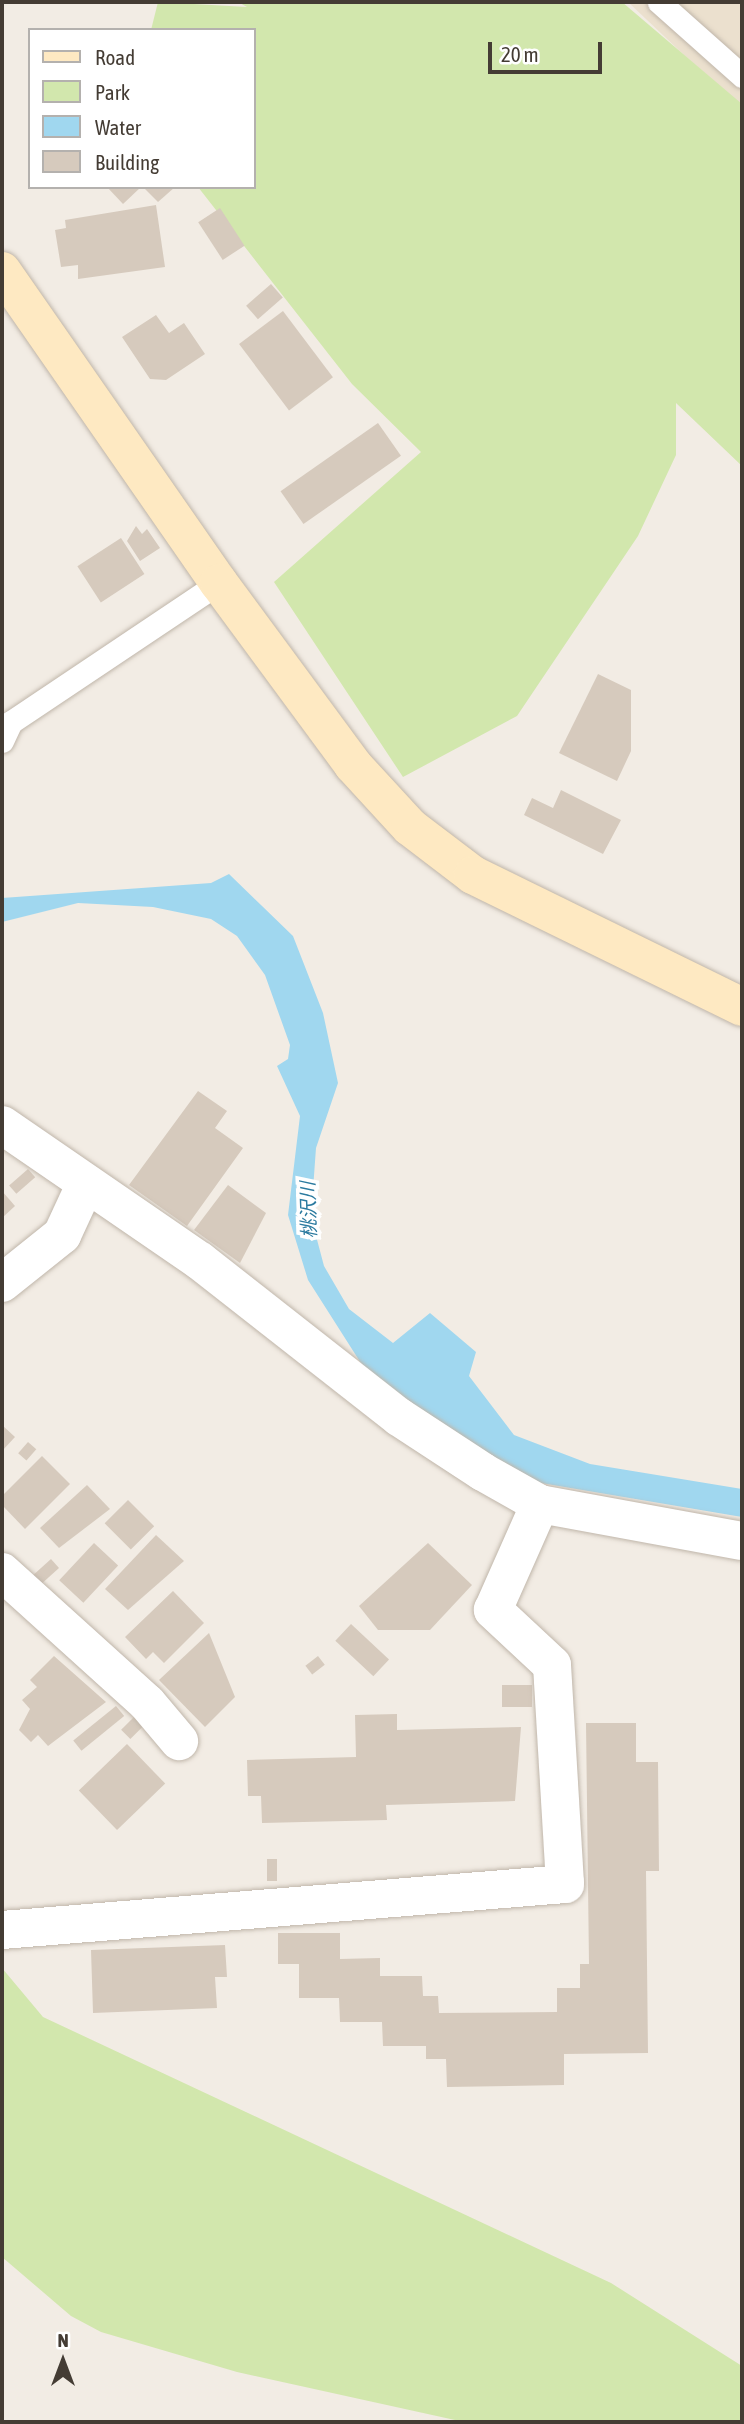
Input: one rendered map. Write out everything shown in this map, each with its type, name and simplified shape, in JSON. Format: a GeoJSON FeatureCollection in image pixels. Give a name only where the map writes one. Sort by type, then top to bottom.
{"type":"FeatureCollection","features":[{"type":"Feature","properties":{"kind":"street"},"geometry":{"type":"LineString","coordinates":[[2,271],[219,583],[353,765],[410,827],[473,875],[742,1007]]}},
{"type":"Feature","properties":{"kind":"street"},"geometry":{"type":"LineString","coordinates":[[2,1125],[200,1261],[399,1417],[540,1504],[742,1541]]}},
{"type":"Feature","properties":{"kind":"street"},"geometry":{"type":"LineString","coordinates":[[2,1283],[62,1235],[86,1183]]}},
{"type":"Feature","properties":{"kind":"street"},"geometry":{"type":"LineString","coordinates":[[2,1930],[565,1884],[552,1665],[493,1610],[540,1504]]}},
{"type":"Feature","properties":{"kind":"street"},"geometry":{"type":"LineString","coordinates":[[2,1572],[147,1703],[179,1741]]}},
{"type":"Feature","properties":{"kind":"lane"},"geometry":{"type":"LineString","coordinates":[[665,3],[742,76]]}},
{"type":"Feature","properties":{"kind":"lane"},"geometry":{"type":"LineString","coordinates":[[2,741],[11,722],[219,583]]}},
{"type":"Feature","properties":{"kind":"shaded area"},"geometry":{"type":"Polygon","coordinates":[[[628,2],[742,2],[742,105],[684,55],[628,2]]]}},
{"type":"Feature","properties":{"kind":"green space"},"geometry":{"type":"Polygon","coordinates":[[[158,2],[247,7],[238,2],[622,2],[742,104],[742,466],[676,403],[676,455],[638,536],[517,716],[403,777],[274,582],[421,452],[352,384],[200,189],[256,189],[256,28],[152,28],[158,2]]]}},
{"type":"Feature","properties":{"kind":"green space"},"geometry":{"type":"Polygon","coordinates":[[[2,1968],[43,2017],[611,2283],[742,2366],[742,2422],[464,2422],[237,2372],[101,2332],[71,2316],[2,2257],[2,1968]]]}},
{"type":"Feature","properties":{"kind":"water","name":"桃沢川"},"geometry":{"type":"Polygon","coordinates":[[[229,874],[293,936],[323,1013],[338,1083],[316,1148],[311,1217],[324,1266],[349,1309],[393,1343],[430,1313],[476,1352],[469,1376],[514,1435],[590,1464],[742,1489],[742,1517],[535,1482],[447,1434],[364,1368],[308,1280],[288,1215],[300,1116],[277,1066],[288,1059],[290,1045],[265,975],[237,936],[211,919],[153,907],[78,903],[2,922],[2,898],[211,883],[229,874]]]}},
{"type":"Feature","properties":{"kind":"building"},"geometry":{"type":"Polygon","coordinates":[[[109,189],[139,189],[123,204],[109,189]]]}},
{"type":"Feature","properties":{"kind":"building"},"geometry":{"type":"Polygon","coordinates":[[[145,189],[173,189],[158,202],[145,189]]]}},
{"type":"Feature","properties":{"kind":"building"},"geometry":{"type":"Polygon","coordinates":[[[156,205],[165,267],[78,279],[78,265],[61,267],[55,230],[66,228],[65,220],[156,205]]]}},
{"type":"Feature","properties":{"kind":"building"},"geometry":{"type":"Polygon","coordinates":[[[220,208],[245,246],[223,260],[198,222],[220,208]]]}},
{"type":"Feature","properties":{"kind":"building"},"geometry":{"type":"Polygon","coordinates":[[[271,284],[283,298],[258,319],[246,306],[271,284]]]}},
{"type":"Feature","properties":{"kind":"building"},"geometry":{"type":"Polygon","coordinates":[[[283,311],[333,377],[289,410],[239,344],[283,311]]]}},
{"type":"Feature","properties":{"kind":"building"},"geometry":{"type":"Polygon","coordinates":[[[156,315],[169,333],[184,323],[205,354],[166,380],[150,379],[122,337],[156,315]]]}},
{"type":"Feature","properties":{"kind":"building"},"geometry":{"type":"Polygon","coordinates":[[[378,423],[401,456],[303,524],[281,491],[378,423]]]}},
{"type":"Feature","properties":{"kind":"building"},"geometry":{"type":"Polygon","coordinates":[[[136,526],[142,534],[147,529],[160,548],[140,561],[127,541],[136,526]]]}},
{"type":"Feature","properties":{"kind":"building"},"geometry":{"type":"Polygon","coordinates":[[[121,538],[144,574],[101,602],[77,566],[121,538]]]}},
{"type":"Feature","properties":{"kind":"building"},"geometry":{"type":"Polygon","coordinates":[[[598,674],[631,690],[631,751],[617,781],[559,753],[598,674]]]}},
{"type":"Feature","properties":{"kind":"building"},"geometry":{"type":"Polygon","coordinates":[[[561,790],[621,820],[603,854],[524,815],[532,798],[553,808],[561,790]]]}},
{"type":"Feature","properties":{"kind":"building"},"geometry":{"type":"Polygon","coordinates":[[[198,1091],[227,1111],[215,1128],[243,1148],[187,1226],[129,1185],[198,1091]]]}},
{"type":"Feature","properties":{"kind":"building"},"geometry":{"type":"Polygon","coordinates":[[[28,1169],[35,1177],[16,1194],[9,1185],[28,1169]]]}},
{"type":"Feature","properties":{"kind":"building"},"geometry":{"type":"Polygon","coordinates":[[[228,1185],[266,1213],[240,1263],[194,1230],[228,1185]]]}},
{"type":"Feature","properties":{"kind":"building"},"geometry":{"type":"Polygon","coordinates":[[[2,1191],[15,1206],[2,1218],[2,1191]]]}},
{"type":"Feature","properties":{"kind":"building"},"geometry":{"type":"Polygon","coordinates":[[[2,1425],[15,1437],[2,1451],[2,1425]]]}},
{"type":"Feature","properties":{"kind":"building"},"geometry":{"type":"Polygon","coordinates":[[[28,1442],[36,1449],[26,1461],[18,1453],[28,1442]]]}},
{"type":"Feature","properties":{"kind":"building"},"geometry":{"type":"Polygon","coordinates":[[[42,1456],[70,1484],[25,1529],[2,1505],[2,1496],[42,1456]]]}},
{"type":"Feature","properties":{"kind":"building"},"geometry":{"type":"Polygon","coordinates":[[[87,1485],[110,1509],[59,1548],[40,1528],[87,1485]]]}},
{"type":"Feature","properties":{"kind":"building"},"geometry":{"type":"Polygon","coordinates":[[[128,1500],[154,1526],[131,1549],[105,1523],[128,1500]]]}},
{"type":"Feature","properties":{"kind":"building"},"geometry":{"type":"Polygon","coordinates":[[[156,1535],[184,1561],[128,1610],[105,1589],[156,1535]]]}},
{"type":"Feature","properties":{"kind":"building"},"geometry":{"type":"Polygon","coordinates":[[[94,1543],[118,1566],[83,1603],[59,1580],[94,1543]]]}},
{"type":"Feature","properties":{"kind":"building"},"geometry":{"type":"Polygon","coordinates":[[[428,1543],[472,1585],[430,1630],[378,1630],[359,1606],[428,1543]]]}},
{"type":"Feature","properties":{"kind":"building"},"geometry":{"type":"Polygon","coordinates":[[[51,1559],[59,1568],[38,1587],[30,1578],[51,1559]]]}},
{"type":"Feature","properties":{"kind":"building"},"geometry":{"type":"Polygon","coordinates":[[[173,1591],[204,1623],[164,1663],[153,1652],[146,1659],[125,1637],[173,1591]]]}},
{"type":"Feature","properties":{"kind":"building"},"geometry":{"type":"Polygon","coordinates":[[[351,1624],[389,1659],[373,1676],[335,1641],[351,1624]]]}},
{"type":"Feature","properties":{"kind":"building"},"geometry":{"type":"Polygon","coordinates":[[[209,1633],[235,1697],[205,1727],[159,1680],[209,1633]]]}},
{"type":"Feature","properties":{"kind":"building"},"geometry":{"type":"Polygon","coordinates":[[[54,1656],[106,1702],[48,1746],[38,1735],[31,1742],[19,1730],[30,1709],[22,1700],[37,1687],[30,1680],[54,1656]]]}},
{"type":"Feature","properties":{"kind":"building"},"geometry":{"type":"Polygon","coordinates":[[[318,1656],[325,1665],[312,1675],[305,1666],[318,1656]]]}},
{"type":"Feature","properties":{"kind":"building"},"geometry":{"type":"Polygon","coordinates":[[[502,1685],[532,1685],[532,1707],[502,1707],[502,1685]]]}},
{"type":"Feature","properties":{"kind":"building"},"geometry":{"type":"Polygon","coordinates":[[[116,1706],[124,1716],[81,1751],[73,1741],[116,1706]]]}},
{"type":"Feature","properties":{"kind":"building"},"geometry":{"type":"Polygon","coordinates":[[[397,1714],[397,1730],[521,1727],[515,1801],[386,1805],[387,1820],[262,1823],[261,1796],[248,1796],[247,1760],[356,1757],[355,1715],[397,1714]]]}},
{"type":"Feature","properties":{"kind":"building"},"geometry":{"type":"Polygon","coordinates":[[[136,1715],[145,1724],[130,1739],[121,1730],[136,1715]]]}},
{"type":"Feature","properties":{"kind":"building"},"geometry":{"type":"Polygon","coordinates":[[[586,1723],[636,1723],[636,1762],[658,1762],[659,1871],[646,1871],[648,2053],[564,2054],[564,2085],[447,2087],[446,2059],[426,2059],[426,2046],[383,2046],[382,2022],[340,2022],[339,1998],[299,1998],[299,1964],[278,1964],[278,1933],[340,1933],[340,1959],[380,1958],[380,1976],[422,1976],[423,1996],[438,1996],[439,2013],[557,2012],[557,1988],[580,1988],[580,1964],[589,1964],[586,1723]]]}},
{"type":"Feature","properties":{"kind":"building"},"geometry":{"type":"Polygon","coordinates":[[[127,1744],[165,1784],[117,1830],[79,1791],[127,1744]]]}},
{"type":"Feature","properties":{"kind":"building"},"geometry":{"type":"Polygon","coordinates":[[[267,1859],[277,1859],[277,1881],[267,1881],[267,1859]]]}},
{"type":"Feature","properties":{"kind":"building"},"geometry":{"type":"Polygon","coordinates":[[[225,1945],[227,1977],[215,1977],[217,2008],[93,2013],[91,1950],[225,1945]]]}}]}
